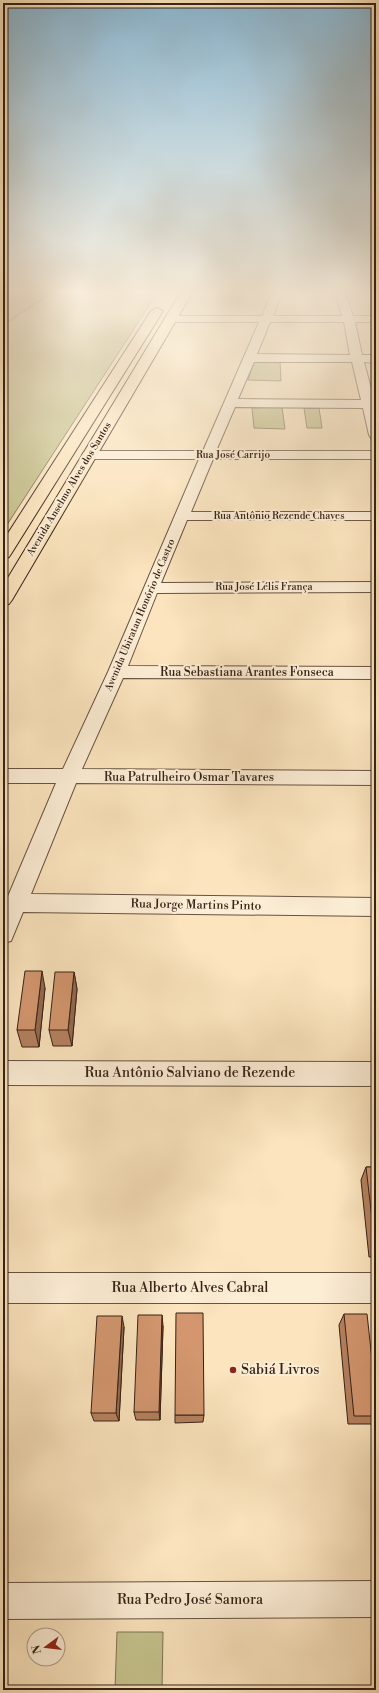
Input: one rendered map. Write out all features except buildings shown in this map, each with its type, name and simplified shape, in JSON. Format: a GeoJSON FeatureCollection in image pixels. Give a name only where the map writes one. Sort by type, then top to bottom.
{"type":"FeatureCollection","features":[{"type":"Feature","properties":{"kind":"main road","name":"Avenida Anselmo Alves dos Santos"},"geometry":{"type":"LineString","coordinates":[[3,554],[118,374]]}},
{"type":"Feature","properties":{"kind":"main road"},"geometry":{"type":"LineString","coordinates":[[124,374],[136,376]]}},
{"type":"Feature","properties":{"kind":"main road","name":"Avenida Anselmo Alves dos Santos"},"geometry":{"type":"LineString","coordinates":[[3,600],[136,376]]}},
{"type":"Feature","properties":{"kind":"main road"},"geometry":{"type":"LineString","coordinates":[[109,386],[129,388]]}},
{"type":"Feature","properties":{"kind":"street","name":"Avenida Ubiratan Honório de Castro"},"geometry":{"type":"LineString","coordinates":[[3,934],[69,777],[117,672],[151,588],[243,374]]}},
{"type":"Feature","properties":{"kind":"street"},"geometry":{"type":"LineString","coordinates":[[362,374],[372,404],[376,435]]}},
{"type":"Feature","properties":{"kind":"street"},"geometry":{"type":"LineString","coordinates":[[230,403],[372,404]]}},
{"type":"Feature","properties":{"kind":"street","name":"Rua José Carrijo"},"geometry":{"type":"LineString","coordinates":[[89,455],[376,455]]}},
{"type":"Feature","properties":{"kind":"street","name":"Rua Antônio Rezende Chaves"},"geometry":{"type":"LineString","coordinates":[[182,516],[376,516]]}},
{"type":"Feature","properties":{"kind":"street","name":"Rua José Lélis França"},"geometry":{"type":"LineString","coordinates":[[151,588],[376,587]]}},
{"type":"Feature","properties":{"kind":"street","name":"Rua Sebastiana Arantes Fonseca"},"geometry":{"type":"LineString","coordinates":[[117,672],[376,673]]}},
{"type":"Feature","properties":{"kind":"street","name":"Rua Patrulheiro Osmar Tavares"},"geometry":{"type":"LineString","coordinates":[[3,776],[376,778]]}},
{"type":"Feature","properties":{"kind":"street","name":"Rua Jorge Martins Pinto"},"geometry":{"type":"LineString","coordinates":[[16,904],[376,907]]}},
{"type":"Feature","properties":{"kind":"street","name":"Rua Antônio Salviano de Rezende"},"geometry":{"type":"LineString","coordinates":[[3,1073],[376,1074]]}},
{"type":"Feature","properties":{"kind":"street","name":"Rua Alberto Alves Cabral"},"geometry":{"type":"LineString","coordinates":[[3,1288],[376,1288]]}},
{"type":"Feature","properties":{"kind":"street","name":"Rua Pedro José Samora"},"geometry":{"type":"LineString","coordinates":[[3,1601],[376,1599]]}},
{"type":"Feature","properties":{"kind":"shaded area"},"geometry":{"type":"Polygon","coordinates":[[[3,374],[105,374],[3,531],[3,374]]]}},
{"type":"Feature","properties":{"kind":"shaded area"},"geometry":{"type":"Polygon","coordinates":[[[250,374],[281,374],[281,381],[248,380],[250,374]]]}},
{"type":"Feature","properties":{"kind":"shaded area"},"geometry":{"type":"Polygon","coordinates":[[[282,407],[285,429],[254,428],[252,408],[282,407]]]}},
{"type":"Feature","properties":{"kind":"shaded area"},"geometry":{"type":"Polygon","coordinates":[[[304,408],[319,408],[322,428],[307,428],[304,408]]]}},
{"type":"Feature","properties":{"kind":"shaded area"},"geometry":{"type":"Polygon","coordinates":[[[117,1632],[163,1632],[162,1690],[115,1690],[117,1632]]]}},
{"type":"Feature","properties":{"kind":"place","name":"Sabiá Livros"},"geometry":{"type":"Point","coordinates":[233,1370]}}]}
